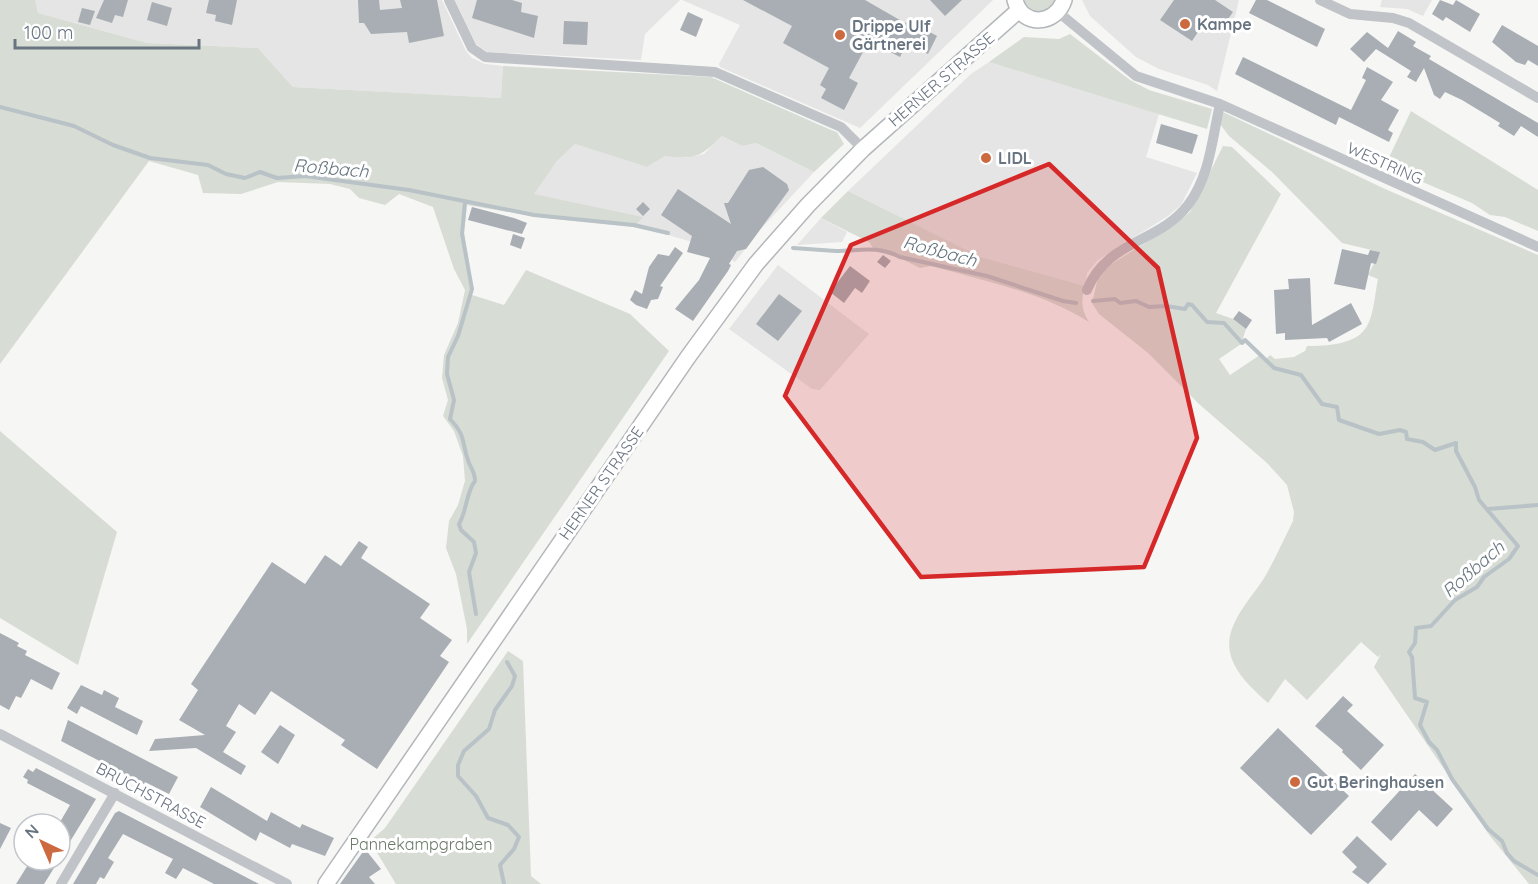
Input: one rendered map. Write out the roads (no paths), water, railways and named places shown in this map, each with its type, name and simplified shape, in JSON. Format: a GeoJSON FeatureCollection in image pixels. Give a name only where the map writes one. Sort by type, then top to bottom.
{"type":"FeatureCollection","features":[{"type":"Feature","properties":{"kind":"main road","name":"HERNER STRASSE"},"geometry":{"type":"LineString","coordinates":[[326,884],[710,326],[785,231],[863,149],[1017,5]]}},
{"type":"Feature","properties":{"kind":"main road"},"geometry":{"type":"LineString","coordinates":[[1017,5],[1027,18],[1037,21],[1048,19],[1061,6]]}},
{"type":"Feature","properties":{"kind":"street"},"geometry":{"type":"LineString","coordinates":[[449,0],[472,48],[485,57],[715,72],[841,128],[863,149]]}},
{"type":"Feature","properties":{"kind":"street"},"geometry":{"type":"LineString","coordinates":[[1320,0],[1350,14],[1393,18],[1408,23],[1538,98]]}},
{"type":"Feature","properties":{"kind":"street","name":"WESTRING"},"geometry":{"type":"LineString","coordinates":[[1061,6],[1136,76],[1220,104],[1538,247]]}},
{"type":"Feature","properties":{"kind":"street"},"geometry":{"type":"LineString","coordinates":[[1087,290],[1095,274],[1107,260],[1171,221],[1187,206],[1198,189],[1211,153],[1220,104]]}},
{"type":"Feature","properties":{"kind":"street","name":"BRUCHSTRASSE"},"geometry":{"type":"LineString","coordinates":[[0,734],[287,884]]}},
{"type":"Feature","properties":{"kind":"street"},"geometry":{"type":"LineString","coordinates":[[61,884],[115,793]]}},
{"type":"Feature","properties":{"kind":"waterway","name":"Roßbach"},"geometry":{"type":"LineString","coordinates":[[0,107],[74,126],[113,145],[150,158],[208,165],[226,174],[245,178],[260,172],[277,178],[305,176],[409,190],[534,215],[634,225],[668,233]]}},
{"type":"Feature","properties":{"kind":"waterway","name":"Pannekampgraben"},"geometry":{"type":"LineString","coordinates":[[465,202],[462,234],[472,289],[458,336],[448,357],[447,374],[454,400],[450,419],[461,435],[475,478],[459,524],[461,530],[474,542],[476,553],[469,572],[476,614]]}},
{"type":"Feature","properties":{"kind":"waterway","name":"Roßbach"},"geometry":{"type":"LineString","coordinates":[[793,248],[884,251],[900,257],[987,276],[1063,301],[1076,303]]}},
{"type":"Feature","properties":{"kind":"waterway","name":"Roßbach"},"geometry":{"type":"LineString","coordinates":[[1093,301],[1115,299],[1120,303],[1136,301],[1149,307],[1166,306],[1185,309],[1188,304],[1192,305],[1207,322],[1224,323],[1242,343],[1245,340],[1274,368],[1301,375],[1322,404],[1337,407],[1339,420],[1379,434],[1400,430],[1406,432],[1407,439],[1423,442],[1435,450],[1456,443],[1456,451],[1475,487],[1479,500],[1518,546],[1509,559],[1484,577],[1477,587],[1455,600],[1431,626],[1416,628],[1415,643],[1409,652],[1412,657],[1415,698],[1427,702],[1420,725],[1429,742],[1437,750],[1452,779],[1488,829],[1502,841],[1507,853],[1514,861],[1538,875]]}},
{"type":"Feature","properties":{"kind":"waterway"},"geometry":{"type":"LineString","coordinates":[[1488,509],[1538,505]]}},
{"type":"Feature","properties":{"kind":"waterway","name":"Pannekampgraben"},"geometry":{"type":"LineString","coordinates":[[504,884],[500,865],[514,849],[519,837],[508,825],[488,818],[476,796],[458,776],[458,765],[464,751],[489,729],[495,710],[512,686],[515,676],[507,662]]}},
{"type":"Feature","properties":{"kind":"place","name":"Kampe"},"geometry":{"type":"Point","coordinates":[1185,24]}},
{"type":"Feature","properties":{"kind":"place","name":"Drippe Ulf Gärtnerei"},"geometry":{"type":"Point","coordinates":[840,35]}},
{"type":"Feature","properties":{"kind":"place","name":"LIDL"},"geometry":{"type":"Point","coordinates":[986,158]}},
{"type":"Feature","properties":{"kind":"place","name":"Gut Beringhausen"},"geometry":{"type":"Point","coordinates":[1295,782]}}]}
